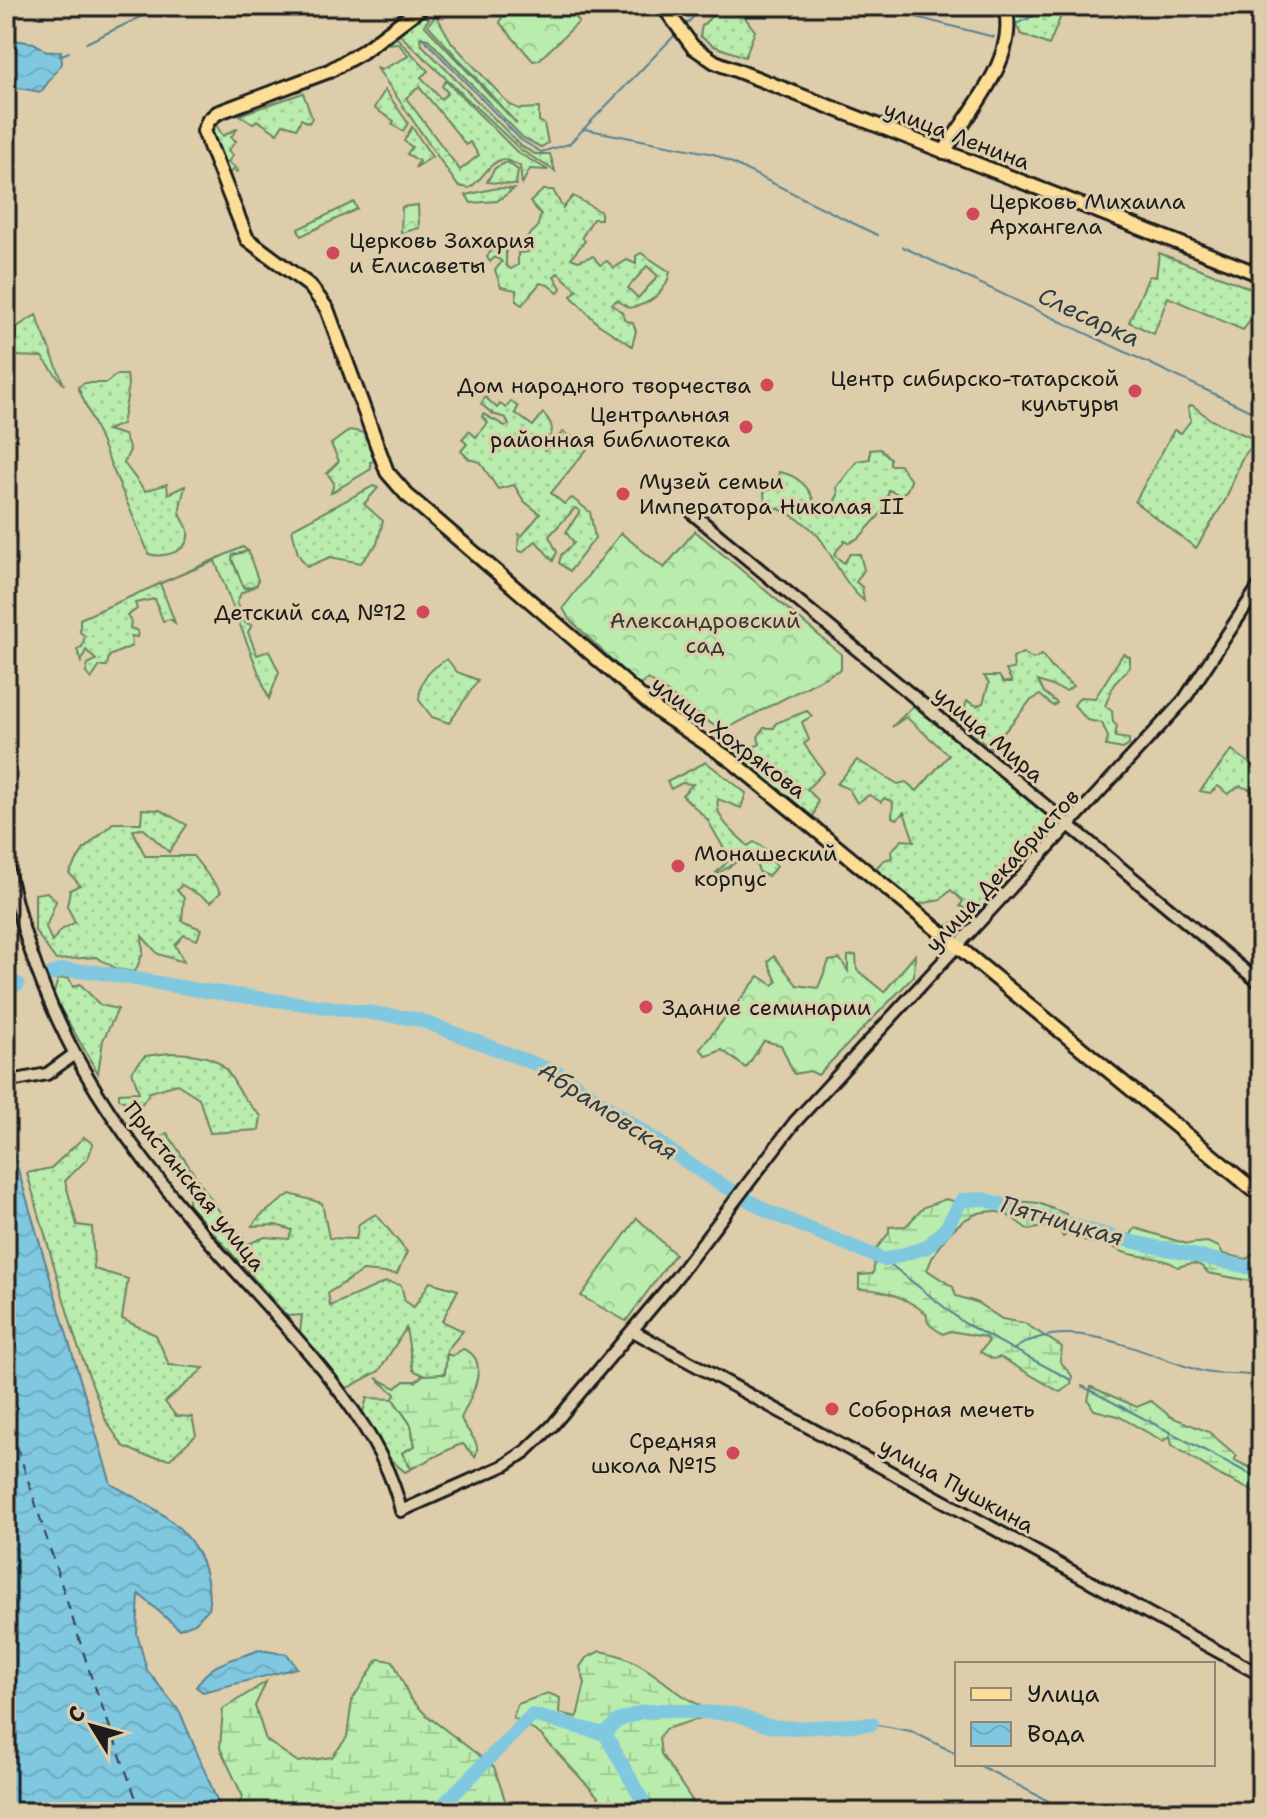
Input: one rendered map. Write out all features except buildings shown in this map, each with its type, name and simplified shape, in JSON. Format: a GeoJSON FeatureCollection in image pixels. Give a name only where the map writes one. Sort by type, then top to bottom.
{"type":"FeatureCollection","features":[{"type":"Feature","properties":{"kind":"main road","name":"улица Ленина"},"geometry":{"type":"LineString","coordinates":[[663,6],[688,41],[715,62],[1261,275]]}},
{"type":"Feature","properties":{"kind":"main road"},"geometry":{"type":"LineString","coordinates":[[944,152],[1004,53],[1009,34],[1005,6]]}},
{"type":"Feature","properties":{"kind":"main road","name":"улица Хохрякова"},"geometry":{"type":"LineString","coordinates":[[422,7],[362,52],[321,74],[217,113],[208,121],[204,131],[205,142],[243,231],[256,249],[293,273],[323,302],[387,472],[407,495],[659,712],[731,760],[1261,1196]]}},
{"type":"Feature","properties":{"kind":"street","name":"улица Мира"},"geometry":{"type":"LineString","coordinates":[[693,514],[1261,984]]}},
{"type":"Feature","properties":{"kind":"street","name":"улица Декабристов"},"geometry":{"type":"LineString","coordinates":[[633,1331],[794,1123],[1191,692],[1261,583]]}},
{"type":"Feature","properties":{"kind":"street","name":"Пристанская улица"},"geometry":{"type":"LineString","coordinates":[[6,860],[37,975],[73,1055],[153,1171],[338,1392],[387,1469],[401,1511],[492,1471],[526,1451],[559,1419],[633,1331]]}},
{"type":"Feature","properties":{"kind":"street"},"geometry":{"type":"LineString","coordinates":[[6,1082],[47,1074],[73,1055]]}},
{"type":"Feature","properties":{"kind":"street","name":"улица Пушкина"},"geometry":{"type":"LineString","coordinates":[[633,1331],[1261,1675]]}},
{"type":"Feature","properties":{"kind":"green space"},"geometry":{"type":"Polygon","coordinates":[[[517,6],[583,6],[573,14],[579,22],[539,60],[533,61],[500,23],[502,17],[517,6]]]}},
{"type":"Feature","properties":{"kind":"green space"},"geometry":{"type":"Polygon","coordinates":[[[721,6],[725,10],[747,6],[746,19],[755,31],[745,57],[714,46],[700,36],[702,26],[721,6]]]}},
{"type":"Feature","properties":{"kind":"green space"},"geometry":{"type":"Polygon","coordinates":[[[1042,6],[1073,6],[1063,11],[1049,45],[1021,34],[1014,21],[1017,11],[1023,16],[1042,6]]]}},
{"type":"Feature","properties":{"kind":"green space"},"geometry":{"type":"Polygon","coordinates":[[[423,13],[429,19],[424,25],[517,124],[428,25],[436,15],[452,43],[510,105],[519,109],[539,108],[539,121],[544,124],[548,143],[541,147],[523,138],[428,39],[420,38],[421,44],[522,147],[535,154],[550,154],[555,171],[521,150],[398,33],[423,13]]]}},
{"type":"Feature","properties":{"kind":"green space"},"geometry":{"type":"Polygon","coordinates":[[[397,38],[428,71],[421,77],[441,99],[448,93],[442,86],[446,81],[517,152],[548,170],[530,169],[522,184],[520,166],[504,159],[494,164],[469,188],[458,186],[377,68],[381,70],[409,56],[398,43],[388,44],[397,38]],[[419,87],[406,98],[460,170],[479,155],[470,142],[466,145],[419,87]]]}},
{"type":"Feature","properties":{"kind":"green space"},"geometry":{"type":"Polygon","coordinates":[[[385,90],[408,123],[403,131],[374,108],[385,90]]]}},
{"type":"Feature","properties":{"kind":"green space"},"geometry":{"type":"Polygon","coordinates":[[[303,93],[312,118],[309,123],[301,119],[297,128],[283,124],[277,133],[257,120],[253,124],[239,115],[303,93]]]}},
{"type":"Feature","properties":{"kind":"green space"},"geometry":{"type":"Polygon","coordinates":[[[216,125],[223,136],[238,128],[231,137],[236,141],[228,151],[233,155],[228,162],[237,172],[233,170],[229,174],[212,131],[216,125]]]}},
{"type":"Feature","properties":{"kind":"green space"},"geometry":{"type":"Polygon","coordinates":[[[412,127],[432,157],[415,168],[419,161],[407,154],[412,147],[404,141],[412,127]]]}},
{"type":"Feature","properties":{"kind":"green space"},"geometry":{"type":"Polygon","coordinates":[[[507,162],[518,170],[516,185],[487,182],[495,168],[507,162]]]}},
{"type":"Feature","properties":{"kind":"green space"},"geometry":{"type":"Polygon","coordinates":[[[497,188],[514,189],[497,201],[471,203],[466,195],[497,188]]]}},
{"type":"Feature","properties":{"kind":"green space"},"geometry":{"type":"Polygon","coordinates":[[[543,190],[553,190],[563,208],[573,196],[601,212],[601,219],[593,219],[582,237],[585,241],[571,258],[578,261],[593,256],[600,265],[607,261],[614,268],[627,260],[636,264],[636,256],[641,253],[670,272],[661,292],[650,301],[629,308],[617,300],[612,304],[623,313],[624,320],[633,323],[636,331],[632,346],[598,324],[571,296],[577,290],[558,273],[554,276],[561,288],[558,293],[540,283],[522,305],[516,301],[516,290],[501,287],[495,270],[502,262],[495,257],[490,262],[487,257],[495,243],[506,251],[506,265],[511,269],[518,265],[518,253],[528,252],[524,240],[537,228],[541,214],[530,202],[543,190]],[[647,266],[628,288],[638,298],[658,276],[647,266]]]}},
{"type":"Feature","properties":{"kind":"green space"},"geometry":{"type":"Polygon","coordinates":[[[354,202],[357,209],[301,236],[298,229],[354,202]]]}},
{"type":"Feature","properties":{"kind":"green space"},"geometry":{"type":"Polygon","coordinates":[[[418,205],[419,228],[401,233],[402,207],[418,205]]]}},
{"type":"Feature","properties":{"kind":"green space"},"geometry":{"type":"Polygon","coordinates":[[[1159,253],[1260,292],[1261,306],[1243,330],[1168,297],[1154,334],[1129,322],[1149,276],[1156,277],[1159,253]]]}},
{"type":"Feature","properties":{"kind":"green space"},"geometry":{"type":"Polygon","coordinates":[[[36,315],[64,385],[42,357],[12,356],[12,367],[6,362],[6,330],[12,330],[36,315]]]}},
{"type":"Feature","properties":{"kind":"green space"},"geometry":{"type":"Polygon","coordinates":[[[116,375],[127,375],[127,399],[122,424],[107,430],[124,435],[130,450],[124,463],[145,491],[167,484],[168,494],[185,486],[180,512],[188,538],[181,548],[169,554],[149,554],[78,387],[85,383],[106,383],[116,375]]]}},
{"type":"Feature","properties":{"kind":"green space"},"geometry":{"type":"Polygon","coordinates":[[[485,397],[497,408],[500,404],[506,408],[511,401],[518,407],[515,413],[533,426],[543,413],[552,428],[544,451],[563,432],[586,445],[587,449],[551,493],[564,504],[572,498],[590,512],[595,538],[570,571],[559,563],[561,555],[574,543],[566,532],[580,511],[575,508],[549,536],[557,552],[553,561],[536,541],[522,552],[518,550],[519,534],[522,536],[540,514],[524,501],[514,485],[498,489],[480,462],[469,459],[461,451],[467,444],[462,439],[469,431],[476,437],[488,423],[483,414],[505,426],[509,425],[506,418],[493,414],[481,404],[485,397]]]}},
{"type":"Feature","properties":{"kind":"green space"},"geometry":{"type":"Polygon","coordinates":[[[1192,405],[1211,420],[1256,440],[1241,460],[1226,499],[1196,548],[1135,502],[1174,430],[1181,433],[1191,420],[1188,407],[1192,405]]]}},
{"type":"Feature","properties":{"kind":"green space"},"geometry":{"type":"Polygon","coordinates":[[[350,430],[365,433],[374,461],[370,462],[371,469],[331,493],[334,483],[327,473],[339,461],[331,444],[350,430]]]}},
{"type":"Feature","properties":{"kind":"green space"},"geometry":{"type":"Polygon","coordinates":[[[880,449],[890,458],[890,465],[900,465],[911,481],[907,490],[900,495],[889,490],[884,510],[860,537],[849,543],[845,540],[834,555],[844,563],[850,554],[860,554],[864,570],[856,582],[862,587],[864,601],[846,580],[817,534],[796,518],[765,503],[764,492],[776,486],[779,472],[801,482],[814,503],[834,502],[838,495],[837,487],[857,461],[870,459],[870,450],[880,449]]]}},
{"type":"Feature","properties":{"kind":"green space"},"geometry":{"type":"Polygon","coordinates":[[[373,486],[378,488],[364,504],[383,521],[377,544],[361,563],[330,557],[307,567],[298,554],[292,529],[373,486]]]}},
{"type":"Feature","properties":{"kind":"green space","name":"Александровский сад"},"geometry":{"type":"Polygon","coordinates":[[[695,531],[841,654],[841,669],[722,731],[648,679],[639,686],[569,619],[563,608],[621,533],[664,568],[695,531]]]}},
{"type":"Feature","properties":{"kind":"green space"},"geometry":{"type":"Polygon","coordinates":[[[243,547],[248,551],[233,555],[232,559],[244,588],[257,585],[241,593],[237,602],[245,623],[252,625],[248,632],[257,655],[269,651],[279,672],[269,699],[215,561],[176,577],[243,547]]]}},
{"type":"Feature","properties":{"kind":"green space"},"geometry":{"type":"Polygon","coordinates":[[[248,551],[258,580],[257,585],[244,588],[232,559],[233,555],[248,551]]]}},
{"type":"Feature","properties":{"kind":"green space"},"geometry":{"type":"Polygon","coordinates":[[[160,584],[175,623],[170,619],[163,621],[155,599],[135,603],[137,609],[127,616],[131,621],[130,628],[138,631],[137,637],[131,636],[132,646],[109,656],[107,666],[100,666],[91,679],[86,673],[88,664],[96,660],[86,650],[81,662],[77,649],[82,647],[85,636],[80,632],[80,619],[160,584]]]}},
{"type":"Feature","properties":{"kind":"green space"},"geometry":{"type":"Polygon","coordinates":[[[1023,653],[1033,659],[1042,655],[1073,686],[1066,691],[1038,681],[1044,692],[1057,703],[1053,706],[1040,695],[1030,701],[991,748],[950,716],[965,707],[967,701],[977,706],[983,703],[989,683],[984,676],[999,676],[1003,682],[1012,682],[1006,670],[1014,669],[1013,658],[1023,653]]]}},
{"type":"Feature","properties":{"kind":"green space"},"geometry":{"type":"Polygon","coordinates":[[[1123,654],[1130,657],[1130,667],[1114,684],[1105,706],[1112,711],[1113,722],[1117,726],[1115,737],[1129,739],[1129,745],[1123,749],[1106,746],[1108,737],[1102,723],[1087,720],[1074,705],[1080,697],[1095,698],[1123,654]]]}},
{"type":"Feature","properties":{"kind":"green space"},"geometry":{"type":"Polygon","coordinates":[[[447,659],[457,672],[478,680],[449,723],[432,717],[419,700],[421,686],[427,676],[447,659]]]}},
{"type":"Feature","properties":{"kind":"green space"},"geometry":{"type":"Polygon","coordinates":[[[915,704],[1056,822],[1057,829],[956,935],[943,929],[970,911],[960,906],[963,901],[951,890],[940,900],[914,905],[873,871],[884,860],[892,858],[891,851],[902,840],[914,841],[904,812],[897,819],[892,817],[893,802],[884,798],[881,802],[869,795],[857,803],[849,789],[837,784],[857,760],[898,784],[906,782],[917,791],[949,755],[906,717],[892,727],[915,704]]]}},
{"type":"Feature","properties":{"kind":"green space"},"geometry":{"type":"Polygon","coordinates":[[[807,711],[812,716],[802,722],[809,740],[804,744],[824,772],[807,789],[818,800],[813,818],[725,747],[737,746],[748,750],[760,744],[758,737],[764,728],[774,728],[776,723],[807,711]]]}},
{"type":"Feature","properties":{"kind":"green space"},"geometry":{"type":"Polygon","coordinates":[[[1232,750],[1261,772],[1261,794],[1256,801],[1252,790],[1240,786],[1228,794],[1218,786],[1210,793],[1200,791],[1232,750]]]}},
{"type":"Feature","properties":{"kind":"green space"},"geometry":{"type":"Polygon","coordinates":[[[706,762],[746,793],[741,808],[718,799],[719,813],[726,825],[748,846],[754,842],[767,850],[768,857],[777,866],[768,876],[760,873],[751,853],[711,878],[730,859],[707,819],[682,795],[693,784],[682,783],[671,789],[667,782],[706,762]]]}},
{"type":"Feature","properties":{"kind":"green space"},"geometry":{"type":"Polygon","coordinates":[[[142,809],[160,810],[187,825],[169,852],[144,829],[133,830],[145,856],[193,856],[221,892],[211,902],[182,885],[177,890],[184,898],[182,921],[201,929],[197,940],[184,935],[175,945],[184,962],[158,954],[142,936],[143,953],[135,972],[117,969],[96,957],[56,960],[35,931],[35,894],[47,892],[56,901],[46,927],[52,942],[60,931],[75,922],[67,906],[70,890],[80,885],[69,873],[84,849],[113,823],[141,823],[142,809]]]}},
{"type":"Feature","properties":{"kind":"green space"},"geometry":{"type":"Polygon","coordinates":[[[856,955],[857,970],[884,992],[915,955],[914,976],[818,1075],[810,1071],[794,1074],[781,1045],[764,1041],[746,1068],[722,1050],[707,1056],[700,1049],[759,976],[773,985],[777,982],[768,962],[774,956],[797,985],[818,988],[829,961],[840,959],[848,971],[848,956],[856,955]]]}},
{"type":"Feature","properties":{"kind":"green space"},"geometry":{"type":"Polygon","coordinates":[[[69,978],[73,987],[80,984],[100,1005],[118,1009],[103,1040],[98,1073],[53,996],[58,979],[69,978]]]}},
{"type":"Feature","properties":{"kind":"green space"},"geometry":{"type":"Polygon","coordinates":[[[193,1054],[219,1063],[261,1116],[259,1130],[210,1133],[199,1098],[177,1084],[150,1092],[138,1109],[119,1099],[119,1093],[139,1092],[132,1071],[145,1056],[193,1054]]]}},
{"type":"Feature","properties":{"kind":"green space"},"geometry":{"type":"Polygon","coordinates":[[[167,1133],[216,1207],[248,1244],[265,1237],[289,1239],[292,1230],[276,1225],[252,1226],[260,1216],[290,1194],[322,1203],[329,1238],[356,1239],[359,1224],[376,1214],[407,1252],[397,1274],[363,1271],[328,1293],[330,1306],[386,1282],[401,1285],[405,1301],[414,1307],[430,1282],[458,1290],[442,1321],[463,1331],[447,1350],[445,1373],[427,1377],[413,1370],[406,1328],[379,1371],[344,1390],[300,1333],[302,1315],[287,1316],[188,1204],[190,1196],[181,1175],[165,1156],[166,1147],[161,1137],[167,1133]]]}},
{"type":"Feature","properties":{"kind":"green space"},"geometry":{"type":"Polygon","coordinates":[[[84,1137],[93,1144],[88,1158],[65,1181],[77,1225],[92,1227],[94,1269],[128,1279],[122,1319],[156,1335],[169,1365],[204,1368],[165,1402],[176,1416],[192,1417],[196,1435],[170,1459],[143,1455],[123,1446],[106,1421],[76,1341],[27,1173],[51,1168],[84,1137]]]}},
{"type":"Feature","properties":{"kind":"green space"},"geometry":{"type":"Polygon","coordinates":[[[973,1197],[1038,1203],[1066,1214],[1064,1229],[1072,1219],[1130,1236],[1135,1228],[1187,1244],[1207,1242],[1219,1247],[1223,1254],[1247,1259],[1254,1253],[1261,1256],[1261,1283],[1208,1273],[1198,1264],[1178,1267],[1169,1262],[1133,1255],[1107,1242],[1088,1242],[1072,1231],[1063,1237],[1057,1224],[1029,1230],[1006,1214],[989,1211],[966,1219],[946,1237],[927,1270],[953,1287],[956,1296],[976,1302],[1002,1319],[1024,1323],[1062,1347],[1060,1361],[1072,1376],[1071,1384],[1060,1392],[1000,1357],[993,1359],[980,1352],[989,1341],[985,1337],[950,1331],[943,1334],[929,1324],[925,1313],[908,1302],[884,1292],[859,1289],[859,1275],[873,1274],[877,1248],[889,1233],[889,1227],[906,1226],[924,1207],[946,1199],[968,1205],[973,1197]]]}},
{"type":"Feature","properties":{"kind":"green space"},"geometry":{"type":"Polygon","coordinates":[[[637,1218],[675,1254],[626,1321],[581,1296],[637,1218]]]}},
{"type":"Feature","properties":{"kind":"green space"},"geometry":{"type":"Polygon","coordinates":[[[463,1349],[477,1361],[478,1370],[461,1418],[477,1446],[475,1457],[463,1444],[411,1469],[402,1453],[415,1446],[411,1425],[393,1399],[395,1394],[376,1378],[396,1388],[404,1381],[416,1381],[423,1375],[445,1374],[447,1354],[452,1356],[463,1349]]]}},
{"type":"Feature","properties":{"kind":"green space"},"geometry":{"type":"Polygon","coordinates":[[[1091,1387],[1137,1407],[1151,1401],[1171,1417],[1209,1432],[1237,1456],[1234,1460],[1261,1473],[1261,1495],[1221,1476],[1172,1445],[1170,1436],[1163,1441],[1118,1416],[1094,1410],[1088,1400],[1091,1387]]]}},
{"type":"Feature","properties":{"kind":"green space"},"geometry":{"type":"Polygon","coordinates":[[[367,1398],[393,1399],[411,1425],[415,1446],[402,1453],[411,1469],[405,1472],[391,1460],[363,1412],[367,1398]]]}},
{"type":"Feature","properties":{"kind":"green space"},"geometry":{"type":"Polygon","coordinates":[[[600,1651],[634,1662],[686,1698],[718,1713],[665,1729],[659,1738],[661,1754],[700,1812],[612,1812],[541,1735],[513,1717],[518,1704],[548,1693],[560,1698],[559,1713],[577,1717],[585,1683],[580,1667],[586,1658],[600,1651]]]}},
{"type":"Feature","properties":{"kind":"green space"},"geometry":{"type":"Polygon","coordinates":[[[378,1659],[393,1661],[410,1698],[426,1715],[494,1767],[507,1806],[514,1812],[234,1812],[243,1797],[220,1748],[223,1709],[266,1682],[255,1706],[266,1740],[298,1762],[332,1757],[347,1737],[352,1700],[378,1659]]]}},
{"type":"Feature","properties":{"kind":"water"},"geometry":{"type":"Polygon","coordinates":[[[6,39],[34,43],[47,52],[61,51],[62,63],[41,92],[6,86],[6,39]]]}},
{"type":"Feature","properties":{"kind":"water"},"geometry":{"type":"Polygon","coordinates":[[[6,1129],[111,1484],[150,1506],[182,1531],[194,1545],[202,1563],[208,1583],[209,1608],[195,1623],[179,1629],[139,1594],[137,1634],[147,1670],[180,1712],[222,1812],[6,1812],[6,1129]]]}},
{"type":"Feature","properties":{"kind":"water"},"geometry":{"type":"Polygon","coordinates":[[[259,1650],[287,1654],[297,1668],[203,1692],[196,1687],[215,1667],[259,1650]]]}},
{"type":"Feature","properties":{"kind":"waterway"},"geometry":{"type":"LineString","coordinates":[[86,43],[164,6]]}},
{"type":"Feature","properties":{"kind":"waterway"},"geometry":{"type":"LineString","coordinates":[[391,6],[394,9]]}},
{"type":"Feature","properties":{"kind":"waterway"},"geometry":{"type":"LineString","coordinates":[[685,26],[703,6]]}},
{"type":"Feature","properties":{"kind":"waterway"},"geometry":{"type":"LineString","coordinates":[[873,6],[994,37]]}},
{"type":"Feature","properties":{"kind":"waterway"},"geometry":{"type":"LineString","coordinates":[[1014,25],[1053,6]]}},
{"type":"Feature","properties":{"kind":"waterway"},"geometry":{"type":"LineString","coordinates":[[422,37],[521,140],[541,152],[569,144],[677,33]]}},
{"type":"Feature","properties":{"kind":"waterway"},"geometry":{"type":"LineString","coordinates":[[59,56],[69,52]]}},
{"type":"Feature","properties":{"kind":"waterway","name":"Слесарка"},"geometry":{"type":"LineString","coordinates":[[584,129],[714,154],[877,235]]}},
{"type":"Feature","properties":{"kind":"waterway","name":"Слесарка"},"geometry":{"type":"LineString","coordinates":[[903,247],[1261,416]]}},
{"type":"Feature","properties":{"kind":"waterway","name":"Абрамовская"},"geometry":{"type":"LineString","coordinates":[[48,975],[63,970],[96,972],[198,990],[417,1019],[559,1073],[707,1176],[769,1212],[885,1260],[927,1247],[946,1228],[962,1200],[983,1199],[1116,1238],[1261,1270]]}},
{"type":"Feature","properties":{"kind":"waterway","name":"Абрамовская"},"geometry":{"type":"LineString","coordinates":[[6,987],[18,984]]}},
{"type":"Feature","properties":{"kind":"waterway","name":"Абрамовская"},"geometry":{"type":"LineString","coordinates":[[885,1260],[964,1323],[1071,1380]]}},
{"type":"Feature","properties":{"kind":"waterway"},"geometry":{"type":"LineString","coordinates":[[1013,1350],[1035,1339],[1058,1334],[1082,1335],[1132,1347],[1201,1371],[1261,1378]]}},
{"type":"Feature","properties":{"kind":"waterway","name":"Абрамовская"},"geometry":{"type":"LineString","coordinates":[[1082,1386],[1261,1480]]}},
{"type":"Feature","properties":{"kind":"waterway"},"geometry":{"type":"LineString","coordinates":[[436,1812],[532,1715],[605,1734],[617,1721],[641,1712],[665,1710],[735,1714],[768,1726],[793,1728],[872,1724]]}},
{"type":"Feature","properties":{"kind":"waterway"},"geometry":{"type":"LineString","coordinates":[[872,1724],[911,1731],[955,1753]]}},
{"type":"Feature","properties":{"kind":"waterway"},"geometry":{"type":"LineString","coordinates":[[605,1734],[649,1812]]}},
{"type":"Feature","properties":{"kind":"waterway"},"geometry":{"type":"LineString","coordinates":[[981,1766],[1058,1806]]}},
{"type":"Feature","properties":{"kind":"waterway"},"geometry":{"type":"LineString","coordinates":[[1077,1810],[1088,1812]]}},
{"type":"Feature","properties":{"kind":"ferry route"},"geometry":{"type":"LineString","coordinates":[[6,1412],[91,1676],[141,1812]]}},
{"type":"Feature","properties":{"kind":"place","name":"Церковь Михаила Архангела"},"geometry":{"type":"Point","coordinates":[973,214]}},
{"type":"Feature","properties":{"kind":"place","name":"Церковь Захария и Елисаветы"},"geometry":{"type":"Point","coordinates":[333,253]}},
{"type":"Feature","properties":{"kind":"place","name":"Дом народного творчества"},"geometry":{"type":"Point","coordinates":[767,385]}},
{"type":"Feature","properties":{"kind":"place","name":"Центр сибирско-татарской культуры"},"geometry":{"type":"Point","coordinates":[1135,391]}},
{"type":"Feature","properties":{"kind":"place","name":"Центральная районная библиотека"},"geometry":{"type":"Point","coordinates":[746,427]}},
{"type":"Feature","properties":{"kind":"place","name":"Музей семьи Императора Николая II"},"geometry":{"type":"Point","coordinates":[623,494]}},
{"type":"Feature","properties":{"kind":"place","name":"Детский сад №12"},"geometry":{"type":"Point","coordinates":[423,612]}},
{"type":"Feature","properties":{"kind":"place","name":"Монашеский корпус"},"geometry":{"type":"Point","coordinates":[678,866]}},
{"type":"Feature","properties":{"kind":"place","name":"Здание семинарии"},"geometry":{"type":"Point","coordinates":[646,1007]}},
{"type":"Feature","properties":{"kind":"place","name":"Соборная мечеть"},"geometry":{"type":"Point","coordinates":[832,1409]}},
{"type":"Feature","properties":{"kind":"place","name":"Средняя школа №15"},"geometry":{"type":"Point","coordinates":[733,1453]}},
{"type":"Feature","properties":{"kind":"water label","name":"Пятницкая"},"geometry":{"type":"Point","coordinates":[1062,1221]}}]}
